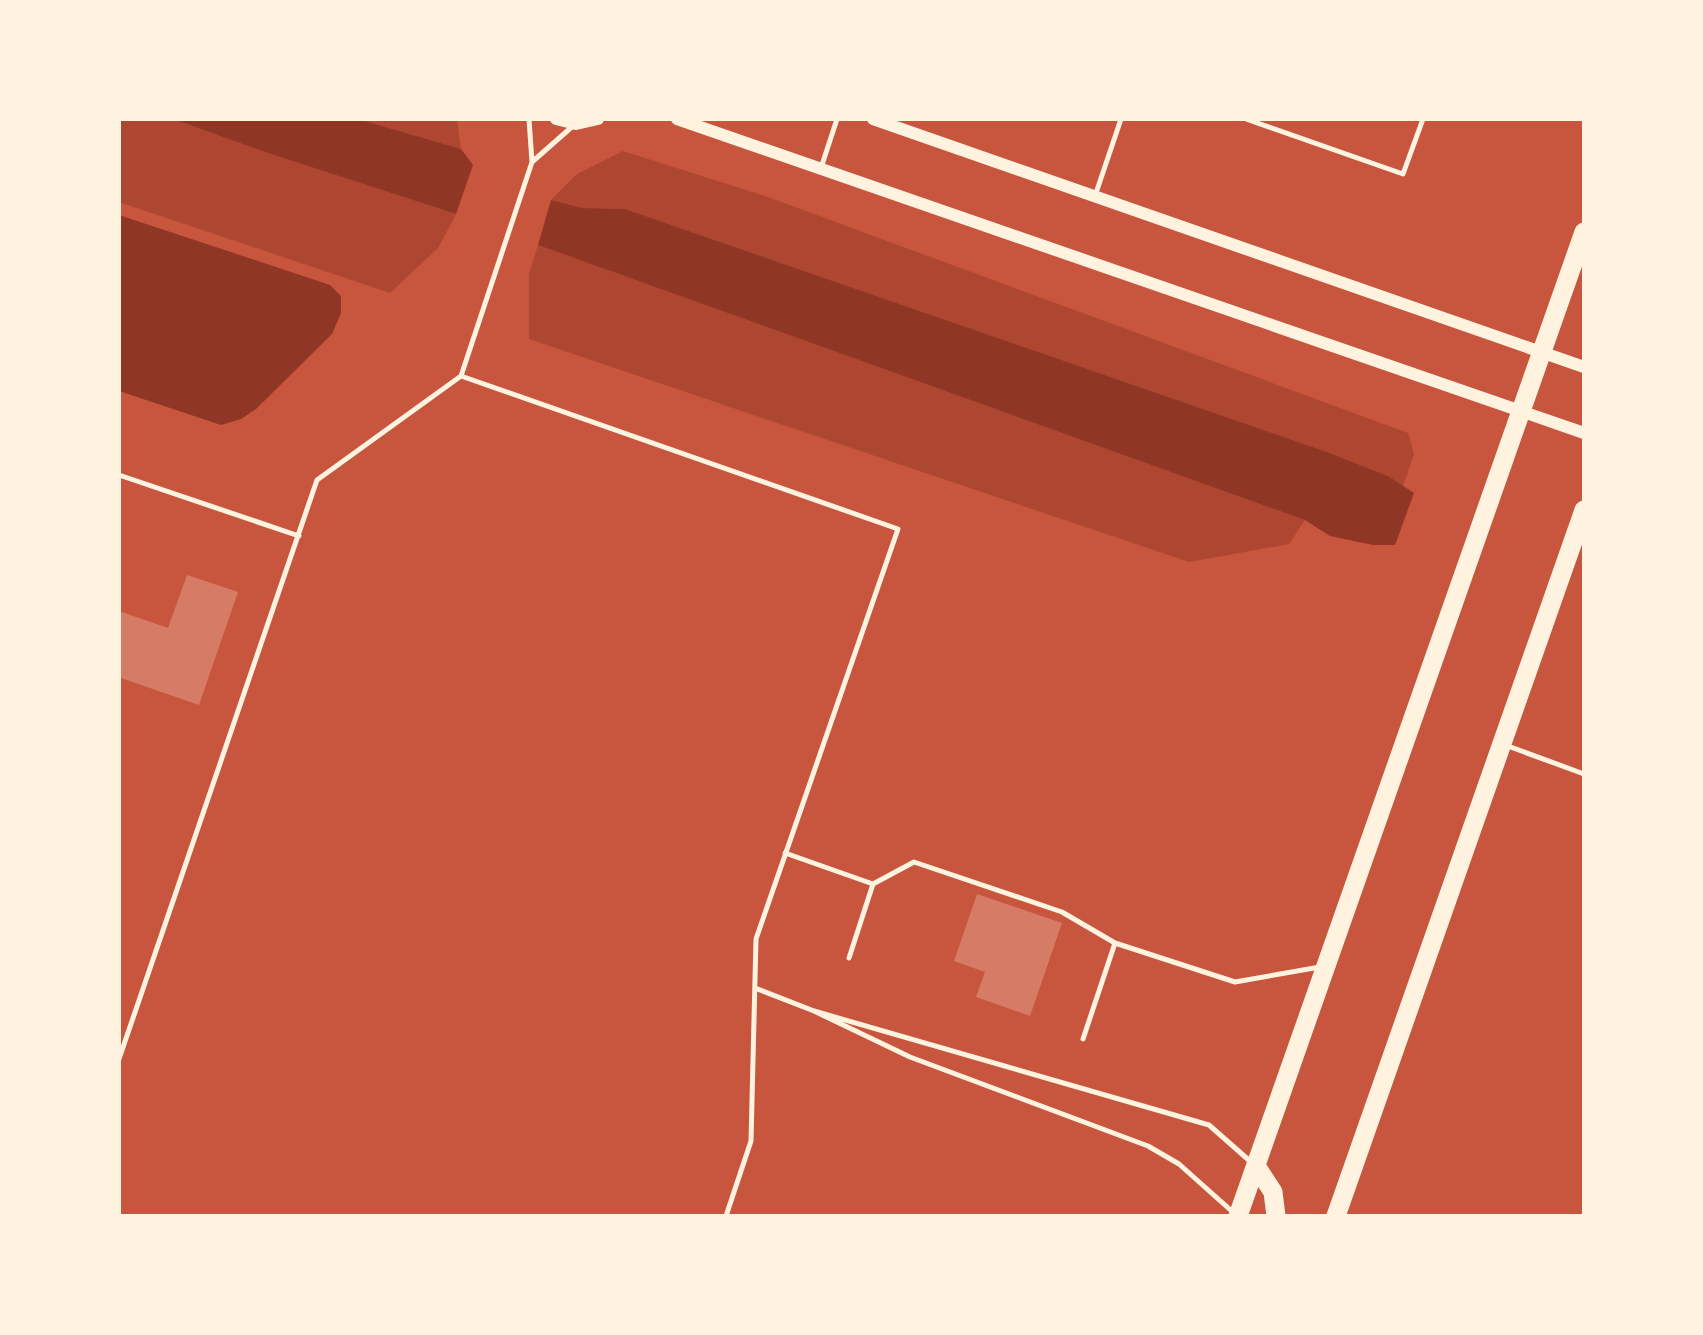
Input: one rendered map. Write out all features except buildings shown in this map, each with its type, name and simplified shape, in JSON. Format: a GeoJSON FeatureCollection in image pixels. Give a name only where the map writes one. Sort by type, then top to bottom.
{"type":"FeatureCollection","features":[{"type":"Feature","properties":{"kind":"highway"},"geometry":{"type":"LineString","coordinates":[[1238,1216],[1584,232]]}},
{"type":"Feature","properties":{"kind":"highway"},"geometry":{"type":"LineString","coordinates":[[1336,1216],[1584,510]]}},
{"type":"Feature","properties":{"kind":"highway"},"geometry":{"type":"LineString","coordinates":[[1256,1166],[1273,1192],[1276,1216]]}},
{"type":"Feature","properties":{"kind":"street"},"geometry":{"type":"LineString","coordinates":[[556,119],[576,124],[598,119]]}},
{"type":"Feature","properties":{"kind":"street"},"geometry":{"type":"LineString","coordinates":[[677,119],[1584,433]]}},
{"type":"Feature","properties":{"kind":"street"},"geometry":{"type":"LineString","coordinates":[[873,119],[1584,367]]}},
{"type":"Feature","properties":{"kind":"lane"},"geometry":{"type":"LineString","coordinates":[[119,1059],[317,480],[461,376],[532,162],[529,119]]}},
{"type":"Feature","properties":{"kind":"lane"},"geometry":{"type":"LineString","coordinates":[[821,168],[837,119]]}},
{"type":"Feature","properties":{"kind":"lane"},"geometry":{"type":"LineString","coordinates":[[1094,197],[1121,119]]}},
{"type":"Feature","properties":{"kind":"lane"},"geometry":{"type":"LineString","coordinates":[[1246,119],[1404,174],[1423,119]]}},
{"type":"Feature","properties":{"kind":"lane"},"geometry":{"type":"LineString","coordinates":[[532,162],[576,124]]}},
{"type":"Feature","properties":{"kind":"lane"},"geometry":{"type":"LineString","coordinates":[[461,376],[898,529],[756,939],[751,1141],[726,1216]]}},
{"type":"Feature","properties":{"kind":"lane"},"geometry":{"type":"LineString","coordinates":[[119,475],[299,536]]}},
{"type":"Feature","properties":{"kind":"lane"},"geometry":{"type":"LineString","coordinates":[[1502,744],[1584,774]]}},
{"type":"Feature","properties":{"kind":"lane"},"geometry":{"type":"LineString","coordinates":[[785,853],[873,884]]}},
{"type":"Feature","properties":{"kind":"lane"},"geometry":{"type":"LineString","coordinates":[[849,958],[873,884],[914,862],[1062,912],[1115,943],[1235,982],[1327,966]]}},
{"type":"Feature","properties":{"kind":"lane"},"geometry":{"type":"LineString","coordinates":[[1083,1039],[1115,943]]}},
{"type":"Feature","properties":{"kind":"lane"},"geometry":{"type":"LineString","coordinates":[[755,988],[814,1011],[910,1057],[1149,1146],[1180,1164],[1238,1216]]}},
{"type":"Feature","properties":{"kind":"lane"},"geometry":{"type":"LineString","coordinates":[[814,1011],[1209,1125],[1256,1166]]}},
{"type":"Feature","properties":{"kind":"shaded area"},"geometry":{"type":"Polygon","coordinates":[[[119,119],[173,119],[456,214],[438,248],[390,293],[119,202],[119,119]]]}},
{"type":"Feature","properties":{"kind":"shaded area"},"geometry":{"type":"Polygon","coordinates":[[[173,119],[358,119],[461,149],[473,165],[456,214],[173,119]]]}},
{"type":"Feature","properties":{"kind":"shaded area"},"geometry":{"type":"Polygon","coordinates":[[[358,119],[457,119],[461,149],[358,119]]]}},
{"type":"Feature","properties":{"kind":"shaded area"},"geometry":{"type":"Polygon","coordinates":[[[623,151],[765,196],[1408,433],[1414,454],[1403,486],[1388,476],[1327,452],[625,209],[582,208],[551,200],[577,174],[623,151]]]}},
{"type":"Feature","properties":{"kind":"shaded area"},"geometry":{"type":"Polygon","coordinates":[[[551,200],[582,208],[625,209],[1327,452],[1388,476],[1414,493],[1395,545],[1373,545],[1330,536],[1305,520],[538,245],[551,200]]]}},
{"type":"Feature","properties":{"kind":"shaded area"},"geometry":{"type":"Polygon","coordinates":[[[119,215],[330,285],[341,296],[341,313],[332,334],[256,409],[241,419],[221,425],[119,391],[119,215]]]}},
{"type":"Feature","properties":{"kind":"shaded area"},"geometry":{"type":"Polygon","coordinates":[[[538,245],[1305,520],[1289,544],[1189,562],[529,339],[529,274],[538,245]]]}}]}
